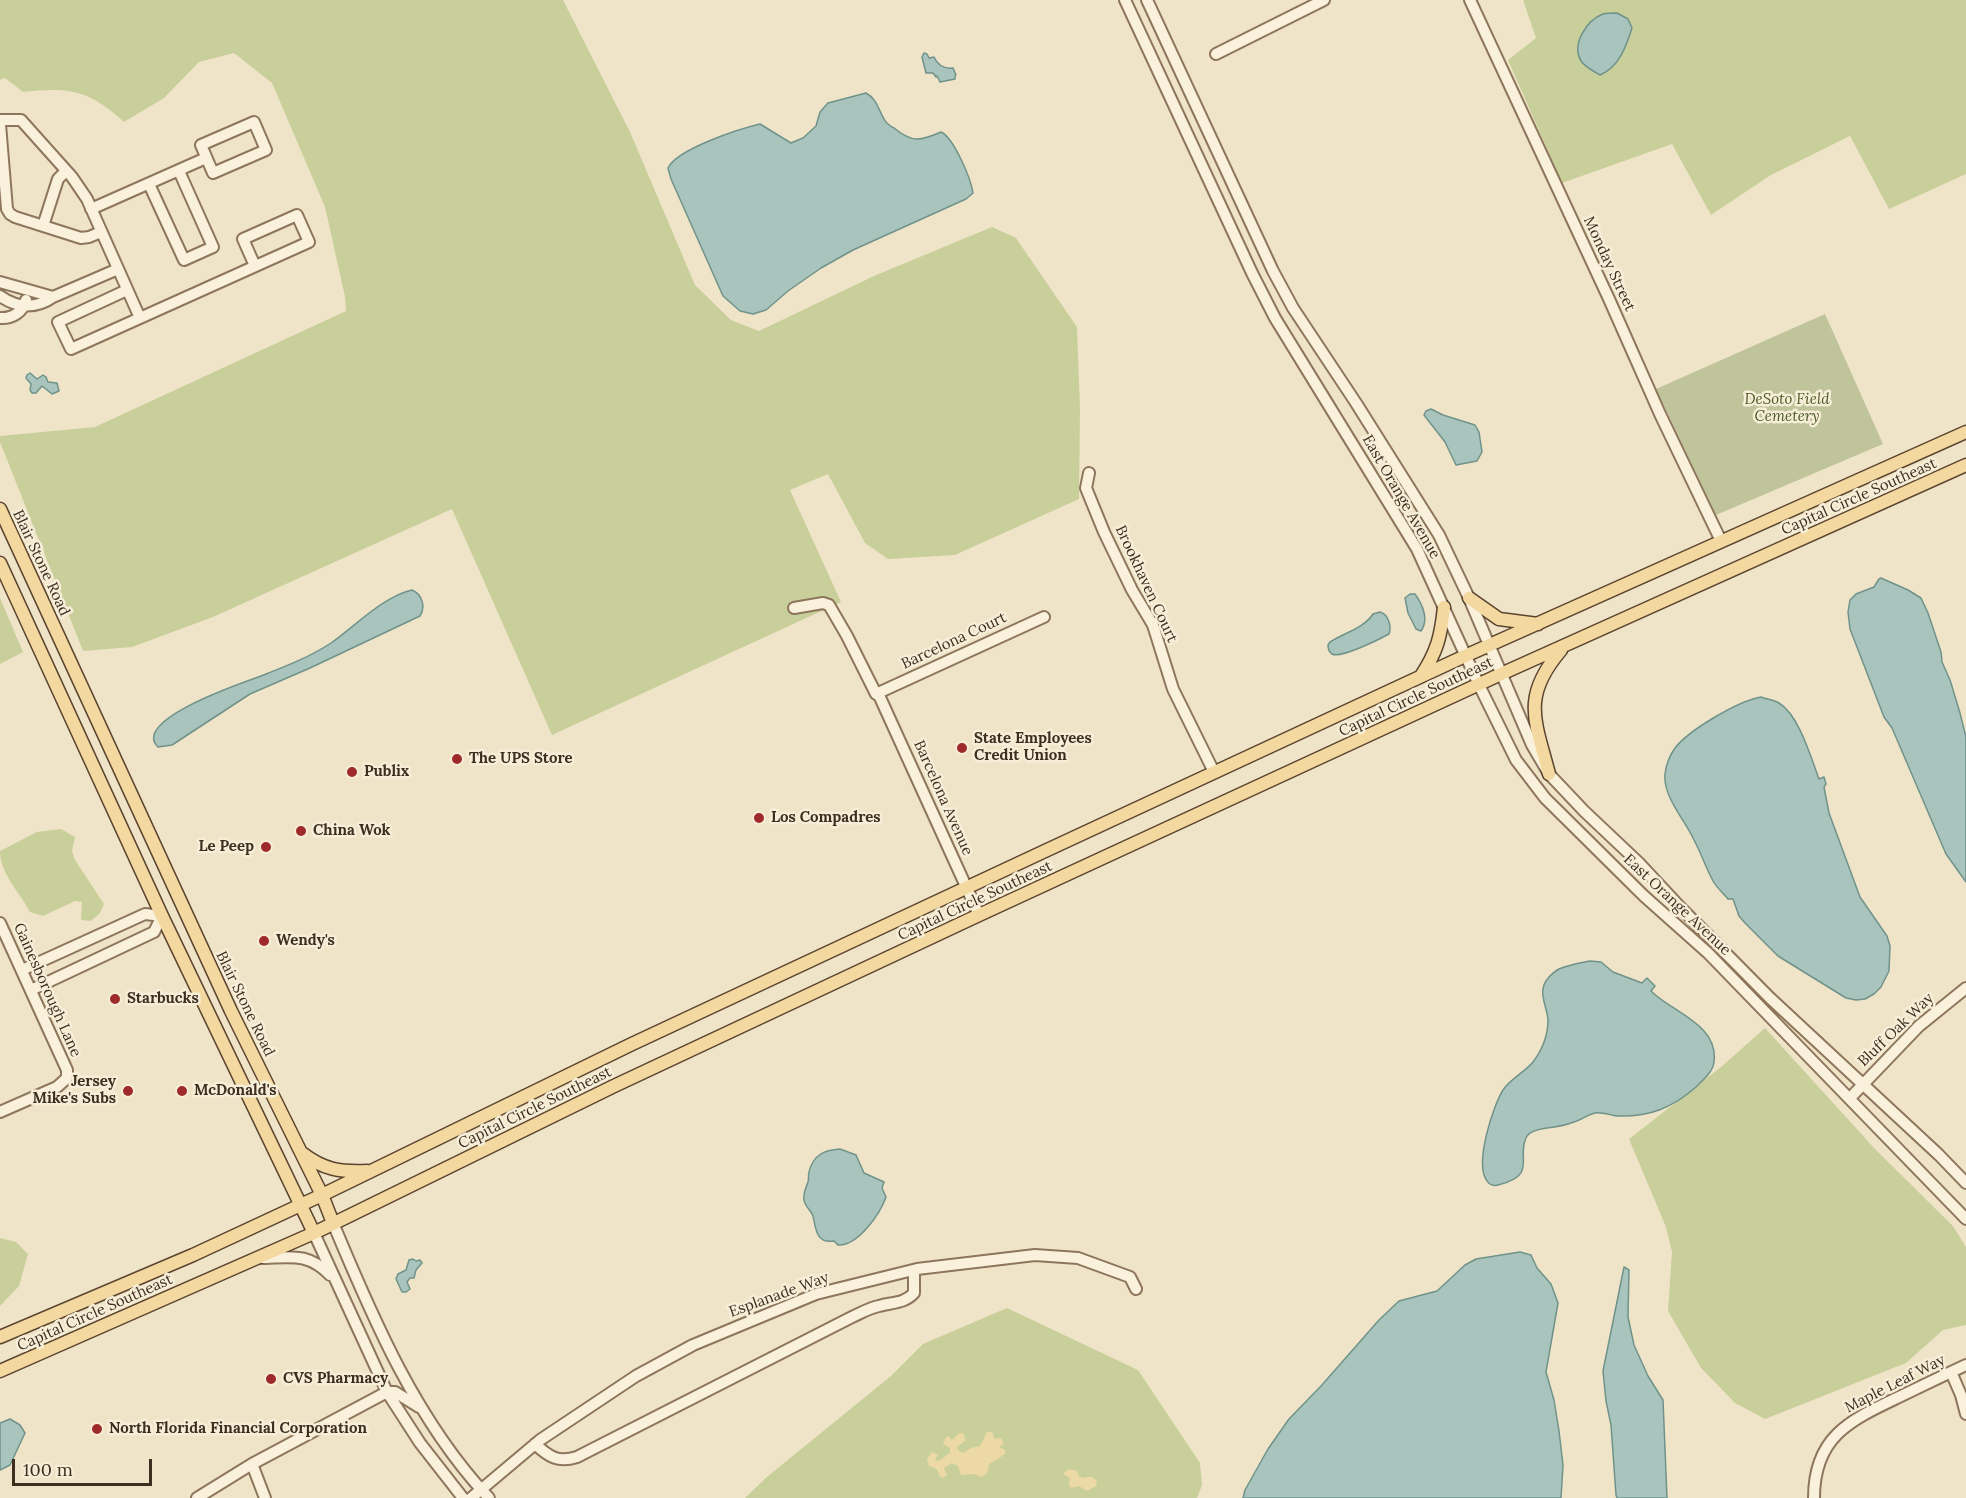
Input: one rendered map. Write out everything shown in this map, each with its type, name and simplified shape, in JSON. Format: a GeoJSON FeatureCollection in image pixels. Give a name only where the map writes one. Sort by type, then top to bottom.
{"type":"FeatureCollection","features":[{"type":"Feature","properties":{"kind":"main road","name":"Capital Circle Southeast"},"geometry":{"type":"LineString","coordinates":[[0,1337],[194,1255],[632,1044],[1214,772],[1465,656],[1966,432]]}},
{"type":"Feature","properties":{"kind":"main road","name":"Capital Circle Southeast"},"geometry":{"type":"LineString","coordinates":[[0,1371],[314,1233],[614,1086],[979,915],[1501,674],[1966,465]]}},
{"type":"Feature","properties":{"kind":"main road","name":"Blair Stone Road"},"geometry":{"type":"LineString","coordinates":[[0,508],[231,1011],[301,1151],[333,1223]]}},
{"type":"Feature","properties":{"kind":"main road"},"geometry":{"type":"LineString","coordinates":[[0,563],[162,916],[314,1233]]}},
{"type":"Feature","properties":{"kind":"main road"},"geometry":{"type":"LineString","coordinates":[[1469,598],[1499,619],[1540,624]]}},
{"type":"Feature","properties":{"kind":"main road"},"geometry":{"type":"LineString","coordinates":[[1420,677],[1437,649],[1444,608]]}},
{"type":"Feature","properties":{"kind":"main road"},"geometry":{"type":"LineString","coordinates":[[1549,774],[1534,705],[1541,677],[1547,666],[1564,647]]}},
{"type":"Feature","properties":{"kind":"main road"},"geometry":{"type":"LineString","coordinates":[[162,916],[183,907]]}},
{"type":"Feature","properties":{"kind":"main road"},"geometry":{"type":"LineString","coordinates":[[301,1151],[313,1161],[343,1172],[371,1171]]}},
{"type":"Feature","properties":{"kind":"street","name":"East Orange Avenue"},"geometry":{"type":"LineString","coordinates":[[1125,0],[1235,239],[1275,318],[1413,542],[1479,686],[1516,760],[1545,798],[1644,896],[1708,953],[1966,1219]]}},
{"type":"Feature","properties":{"kind":"street","name":"East Orange Avenue"},"geometry":{"type":"LineString","coordinates":[[1147,0],[1254,232],[1293,308],[1439,535],[1469,598],[1532,745],[1549,774],[1770,998],[1939,1155],[1966,1183]]}},
{"type":"Feature","properties":{"kind":"street"},"geometry":{"type":"LineString","coordinates":[[1216,54],[1324,0]]}},
{"type":"Feature","properties":{"kind":"street","name":"Monday Street"},"geometry":{"type":"LineString","coordinates":[[1470,0],[1660,414],[1721,541]]}},
{"type":"Feature","properties":{"kind":"street"},"geometry":{"type":"LineString","coordinates":[[101,232],[81,238],[9,214],[0,122],[15,118],[21,120],[66,171],[87,199],[140,318]]}},
{"type":"Feature","properties":{"kind":"street"},"geometry":{"type":"LineString","coordinates":[[254,122],[266,150],[213,173],[207,158],[201,145],[254,122]]}},
{"type":"Feature","properties":{"kind":"street"},"geometry":{"type":"LineString","coordinates":[[91,209],[207,158]]}},
{"type":"Feature","properties":{"kind":"street"},"geometry":{"type":"LineString","coordinates":[[43,226],[58,178],[66,171]]}},
{"type":"Feature","properties":{"kind":"street"},"geometry":{"type":"LineString","coordinates":[[149,184],[184,260],[213,247],[179,171]]}},
{"type":"Feature","properties":{"kind":"street"},"geometry":{"type":"LineString","coordinates":[[127,290],[58,322],[71,349],[309,242],[297,215],[243,239],[255,266]]}},
{"type":"Feature","properties":{"kind":"street"},"geometry":{"type":"LineString","coordinates":[[0,296],[25,306],[41,304],[118,269]]}},
{"type":"Feature","properties":{"kind":"street"},"geometry":{"type":"LineString","coordinates":[[0,282],[53,297]]}},
{"type":"Feature","properties":{"kind":"street"},"geometry":{"type":"LineString","coordinates":[[0,318],[3,319],[20,312],[25,306],[28,291]]}},
{"type":"Feature","properties":{"kind":"street","name":"Brookhaven Court"},"geometry":{"type":"LineString","coordinates":[[1089,473],[1086,488],[1104,532],[1132,590],[1153,625],[1173,689],[1214,772]]}},
{"type":"Feature","properties":{"kind":"street","name":"Barcelona Avenue"},"geometry":{"type":"LineString","coordinates":[[794,608],[828,604],[877,694],[979,915]]}},
{"type":"Feature","properties":{"kind":"street","name":"Barcelona Court"},"geometry":{"type":"LineString","coordinates":[[877,694],[1044,616]]}},
{"type":"Feature","properties":{"kind":"street"},"geometry":{"type":"LineString","coordinates":[[22,970],[145,914],[162,916],[154,932],[31,990]]}},
{"type":"Feature","properties":{"kind":"street","name":"Gainesborough Lane"},"geometry":{"type":"LineString","coordinates":[[0,923],[67,1070],[67,1078],[57,1087],[0,1113]]}},
{"type":"Feature","properties":{"kind":"street"},"geometry":{"type":"LineString","coordinates":[[80,943],[90,963]]}},
{"type":"Feature","properties":{"kind":"street","name":"Bluff Oak Way"},"geometry":{"type":"LineString","coordinates":[[1850,1098],[1919,1026],[1966,988]]}},
{"type":"Feature","properties":{"kind":"street","name":"Blair Stone Road"},"geometry":{"type":"LineString","coordinates":[[333,1223],[395,1361],[422,1408],[452,1453],[485,1494]]}},
{"type":"Feature","properties":{"kind":"street"},"geometry":{"type":"LineString","coordinates":[[314,1233],[387,1392],[420,1443],[463,1498]]}},
{"type":"Feature","properties":{"kind":"street","name":"Esplanade Way"},"geometry":{"type":"LineString","coordinates":[[471,1498],[485,1494],[536,1444],[636,1376],[693,1345],[816,1294],[914,1270],[1035,1255],[1078,1258],[1130,1277],[1136,1289]]}},
{"type":"Feature","properties":{"kind":"street"},"geometry":{"type":"LineString","coordinates":[[255,1258],[307,1258],[324,1268],[335,1280]]}},
{"type":"Feature","properties":{"kind":"street"},"geometry":{"type":"LineString","coordinates":[[536,1444],[554,1459],[567,1460],[577,1457],[852,1317],[880,1305],[909,1299],[914,1293],[914,1270]]}},
{"type":"Feature","properties":{"kind":"street","name":"Maple Leaf Way"},"geometry":{"type":"LineString","coordinates":[[1814,1498],[1816,1474],[1823,1455],[1831,1440],[1844,1427],[1861,1416],[1966,1365]]}},
{"type":"Feature","properties":{"kind":"street"},"geometry":{"type":"LineString","coordinates":[[1951,1372],[1966,1414]]}},
{"type":"Feature","properties":{"kind":"street"},"geometry":{"type":"LineString","coordinates":[[197,1498],[252,1464],[387,1392],[395,1392],[422,1408]]}},
{"type":"Feature","properties":{"kind":"street"},"geometry":{"type":"LineString","coordinates":[[252,1464],[265,1498]]}},
{"type":"Feature","properties":{"kind":"green space"},"geometry":{"type":"Polygon","coordinates":[[[0,0],[563,0],[630,132],[695,285],[731,320],[759,331],[874,276],[992,227],[1016,238],[1077,327],[1080,409],[1079,499],[955,555],[888,559],[865,543],[828,474],[790,490],[841,602],[552,735],[452,509],[213,617],[132,647],[83,651],[0,442],[0,436],[95,427],[346,311],[345,297],[325,207],[272,83],[234,53],[199,62],[164,98],[124,122],[100,103],[78,93],[53,90],[23,92],[5,78],[0,80],[0,0]]]}},
{"type":"Feature","properties":{"kind":"green space"},"geometry":{"type":"Polygon","coordinates":[[[1523,0],[1966,0],[1966,174],[1889,209],[1850,136],[1771,175],[1711,215],[1672,144],[1562,183],[1508,60],[1536,38],[1523,0]]]}},
{"type":"Feature","properties":{"kind":"green space","name":"DeSoto Field Cemetery"},"geometry":{"type":"Polygon","coordinates":[[[1825,314],[1883,444],[1716,515],[1656,389],[1825,314]]]}},
{"type":"Feature","properties":{"kind":"green space"},"geometry":{"type":"Polygon","coordinates":[[[0,598],[23,652],[0,664],[0,598]]]}},
{"type":"Feature","properties":{"kind":"green space"},"geometry":{"type":"Polygon","coordinates":[[[61,829],[75,837],[72,851],[75,860],[104,904],[100,913],[91,921],[81,920],[82,902],[75,901],[43,916],[30,912],[3,867],[0,851],[37,832],[61,829]]]}},
{"type":"Feature","properties":{"kind":"green space"},"geometry":{"type":"Polygon","coordinates":[[[1765,1028],[1875,1149],[1953,1226],[1966,1247],[1966,1325],[1943,1330],[1906,1363],[1765,1419],[1735,1403],[1701,1368],[1668,1311],[1672,1252],[1666,1227],[1629,1139],[1721,1067],[1765,1028]]]}},
{"type":"Feature","properties":{"kind":"green space"},"geometry":{"type":"Polygon","coordinates":[[[0,1238],[16,1242],[28,1254],[19,1286],[0,1306],[0,1238]]]}},
{"type":"Feature","properties":{"kind":"green space"},"geometry":{"type":"Polygon","coordinates":[[[1007,1308],[1138,1370],[1200,1463],[1202,1485],[1197,1498],[745,1498],[768,1476],[891,1376],[923,1344],[1007,1308]]]}},
{"type":"Feature","properties":{"kind":"sand"},"geometry":{"type":"Polygon","coordinates":[[[987,1432],[992,1432],[995,1439],[1001,1438],[1004,1444],[999,1447],[1005,1450],[1005,1454],[989,1464],[988,1472],[982,1477],[973,1474],[961,1475],[958,1466],[952,1463],[944,1468],[947,1475],[943,1478],[939,1476],[936,1469],[929,1466],[927,1460],[931,1452],[938,1455],[935,1460],[938,1461],[950,1453],[950,1448],[943,1444],[946,1437],[952,1440],[958,1434],[963,1433],[966,1440],[957,1447],[963,1453],[980,1446],[987,1432]]]}},
{"type":"Feature","properties":{"kind":"sand"},"geometry":{"type":"Polygon","coordinates":[[[1068,1469],[1077,1471],[1079,1477],[1094,1478],[1097,1482],[1096,1486],[1087,1491],[1079,1486],[1071,1488],[1070,1478],[1063,1474],[1068,1469]]]}},
{"type":"Feature","properties":{"kind":"water"},"geometry":{"type":"Polygon","coordinates":[[[1617,13],[1628,19],[1632,28],[1617,62],[1600,75],[1581,61],[1578,54],[1579,40],[1591,21],[1605,14],[1617,13]]]}},
{"type":"Feature","properties":{"kind":"water"},"geometry":{"type":"Polygon","coordinates":[[[924,53],[929,58],[934,57],[942,66],[953,68],[955,79],[940,82],[933,73],[926,73],[922,57],[924,53]]]}},
{"type":"Feature","properties":{"kind":"water"},"geometry":{"type":"Polygon","coordinates":[[[866,93],[875,101],[887,123],[900,133],[917,139],[941,132],[946,136],[961,160],[973,193],[966,199],[853,250],[821,268],[766,310],[753,314],[740,311],[723,296],[668,168],[683,154],[696,147],[724,135],[760,124],[791,143],[803,138],[816,126],[820,112],[828,103],[866,93]]]}},
{"type":"Feature","properties":{"kind":"water"},"geometry":{"type":"Polygon","coordinates":[[[30,373],[37,379],[43,375],[48,382],[57,383],[59,391],[52,394],[42,386],[36,393],[32,393],[31,384],[26,378],[30,373]]]}},
{"type":"Feature","properties":{"kind":"water"},"geometry":{"type":"Polygon","coordinates":[[[1431,409],[1475,425],[1479,432],[1482,452],[1477,461],[1456,465],[1445,442],[1424,415],[1431,409]]]}},
{"type":"Feature","properties":{"kind":"water"},"geometry":{"type":"Polygon","coordinates":[[[1881,578],[1921,598],[1928,613],[1960,713],[1966,737],[1966,882],[1946,854],[1892,728],[1884,717],[1850,629],[1848,612],[1850,600],[1856,594],[1874,587],[1881,578]]]}},
{"type":"Feature","properties":{"kind":"water"},"geometry":{"type":"Polygon","coordinates":[[[412,590],[422,601],[423,609],[420,616],[250,694],[172,745],[158,747],[154,736],[160,725],[174,714],[214,694],[314,653],[331,643],[380,605],[401,593],[412,590]]]}},
{"type":"Feature","properties":{"kind":"water"},"geometry":{"type":"Polygon","coordinates":[[[1410,594],[1415,594],[1424,612],[1425,622],[1421,631],[1416,629],[1408,613],[1405,598],[1410,594]]]}},
{"type":"Feature","properties":{"kind":"water"},"geometry":{"type":"Polygon","coordinates":[[[1380,612],[1389,621],[1389,634],[1343,654],[1336,655],[1330,652],[1328,645],[1330,642],[1359,627],[1373,614],[1380,612]]]}},
{"type":"Feature","properties":{"kind":"water"},"geometry":{"type":"Polygon","coordinates":[[[1761,697],[1779,703],[1793,717],[1819,779],[1824,777],[1829,813],[1860,897],[1887,936],[1890,946],[1889,971],[1881,987],[1865,999],[1846,998],[1778,956],[1745,923],[1739,916],[1733,899],[1728,899],[1713,881],[1697,845],[1667,791],[1666,768],[1673,751],[1682,741],[1702,725],[1727,710],[1761,697]]]}},
{"type":"Feature","properties":{"kind":"water"},"geometry":{"type":"Polygon","coordinates":[[[1590,961],[1601,962],[1613,972],[1642,983],[1647,978],[1655,986],[1651,991],[1702,1028],[1714,1049],[1712,1069],[1696,1087],[1678,1101],[1660,1110],[1629,1116],[1595,1113],[1568,1124],[1531,1132],[1524,1144],[1522,1171],[1511,1181],[1498,1185],[1490,1184],[1484,1173],[1483,1162],[1486,1135],[1503,1090],[1533,1062],[1544,1042],[1548,1020],[1543,998],[1545,982],[1559,969],[1590,961]]]}},
{"type":"Feature","properties":{"kind":"water"},"geometry":{"type":"Polygon","coordinates":[[[840,1149],[856,1155],[864,1173],[884,1182],[882,1188],[886,1197],[879,1212],[860,1235],[846,1244],[838,1245],[834,1241],[820,1238],[804,1197],[813,1161],[824,1152],[840,1149]]]}},
{"type":"Feature","properties":{"kind":"water"},"geometry":{"type":"Polygon","coordinates":[[[1520,1252],[1531,1255],[1537,1268],[1551,1284],[1558,1303],[1546,1372],[1559,1431],[1563,1465],[1561,1498],[1243,1498],[1245,1490],[1268,1449],[1289,1419],[1399,1301],[1437,1291],[1465,1265],[1476,1259],[1520,1252]]]}},
{"type":"Feature","properties":{"kind":"water"},"geometry":{"type":"Polygon","coordinates":[[[409,1260],[420,1260],[422,1263],[416,1270],[414,1278],[410,1278],[407,1282],[410,1289],[402,1292],[396,1279],[398,1274],[406,1270],[409,1260]]]}},
{"type":"Feature","properties":{"kind":"water"},"geometry":{"type":"Polygon","coordinates":[[[1624,1267],[1629,1270],[1628,1317],[1634,1345],[1648,1376],[1663,1400],[1667,1498],[1617,1498],[1616,1495],[1611,1425],[1603,1371],[1624,1267]]]}},
{"type":"Feature","properties":{"kind":"water"},"geometry":{"type":"Polygon","coordinates":[[[10,1419],[20,1425],[25,1433],[10,1465],[0,1470],[0,1423],[10,1419]]]}},
{"type":"Feature","properties":{"kind":"place","name":"State Employees Credit Union"},"geometry":{"type":"Point","coordinates":[962,748]}},
{"type":"Feature","properties":{"kind":"place","name":"The UPS Store"},"geometry":{"type":"Point","coordinates":[457,759]}},
{"type":"Feature","properties":{"kind":"place","name":"Publix"},"geometry":{"type":"Point","coordinates":[352,772]}},
{"type":"Feature","properties":{"kind":"place","name":"Los Compadres"},"geometry":{"type":"Point","coordinates":[759,818]}},
{"type":"Feature","properties":{"kind":"place","name":"China Wok"},"geometry":{"type":"Point","coordinates":[301,831]}},
{"type":"Feature","properties":{"kind":"place","name":"Le Peep"},"geometry":{"type":"Point","coordinates":[266,847]}},
{"type":"Feature","properties":{"kind":"place","name":"Wendy's"},"geometry":{"type":"Point","coordinates":[264,941]}},
{"type":"Feature","properties":{"kind":"place","name":"Starbucks"},"geometry":{"type":"Point","coordinates":[115,999]}},
{"type":"Feature","properties":{"kind":"place","name":"Jersey Mike's Subs"},"geometry":{"type":"Point","coordinates":[128,1091]}},
{"type":"Feature","properties":{"kind":"place","name":"McDonald's"},"geometry":{"type":"Point","coordinates":[182,1091]}},
{"type":"Feature","properties":{"kind":"place","name":"CVS Pharmacy"},"geometry":{"type":"Point","coordinates":[271,1379]}},
{"type":"Feature","properties":{"kind":"place","name":"North Florida Financial Corporation"},"geometry":{"type":"Point","coordinates":[97,1429]}}]}
